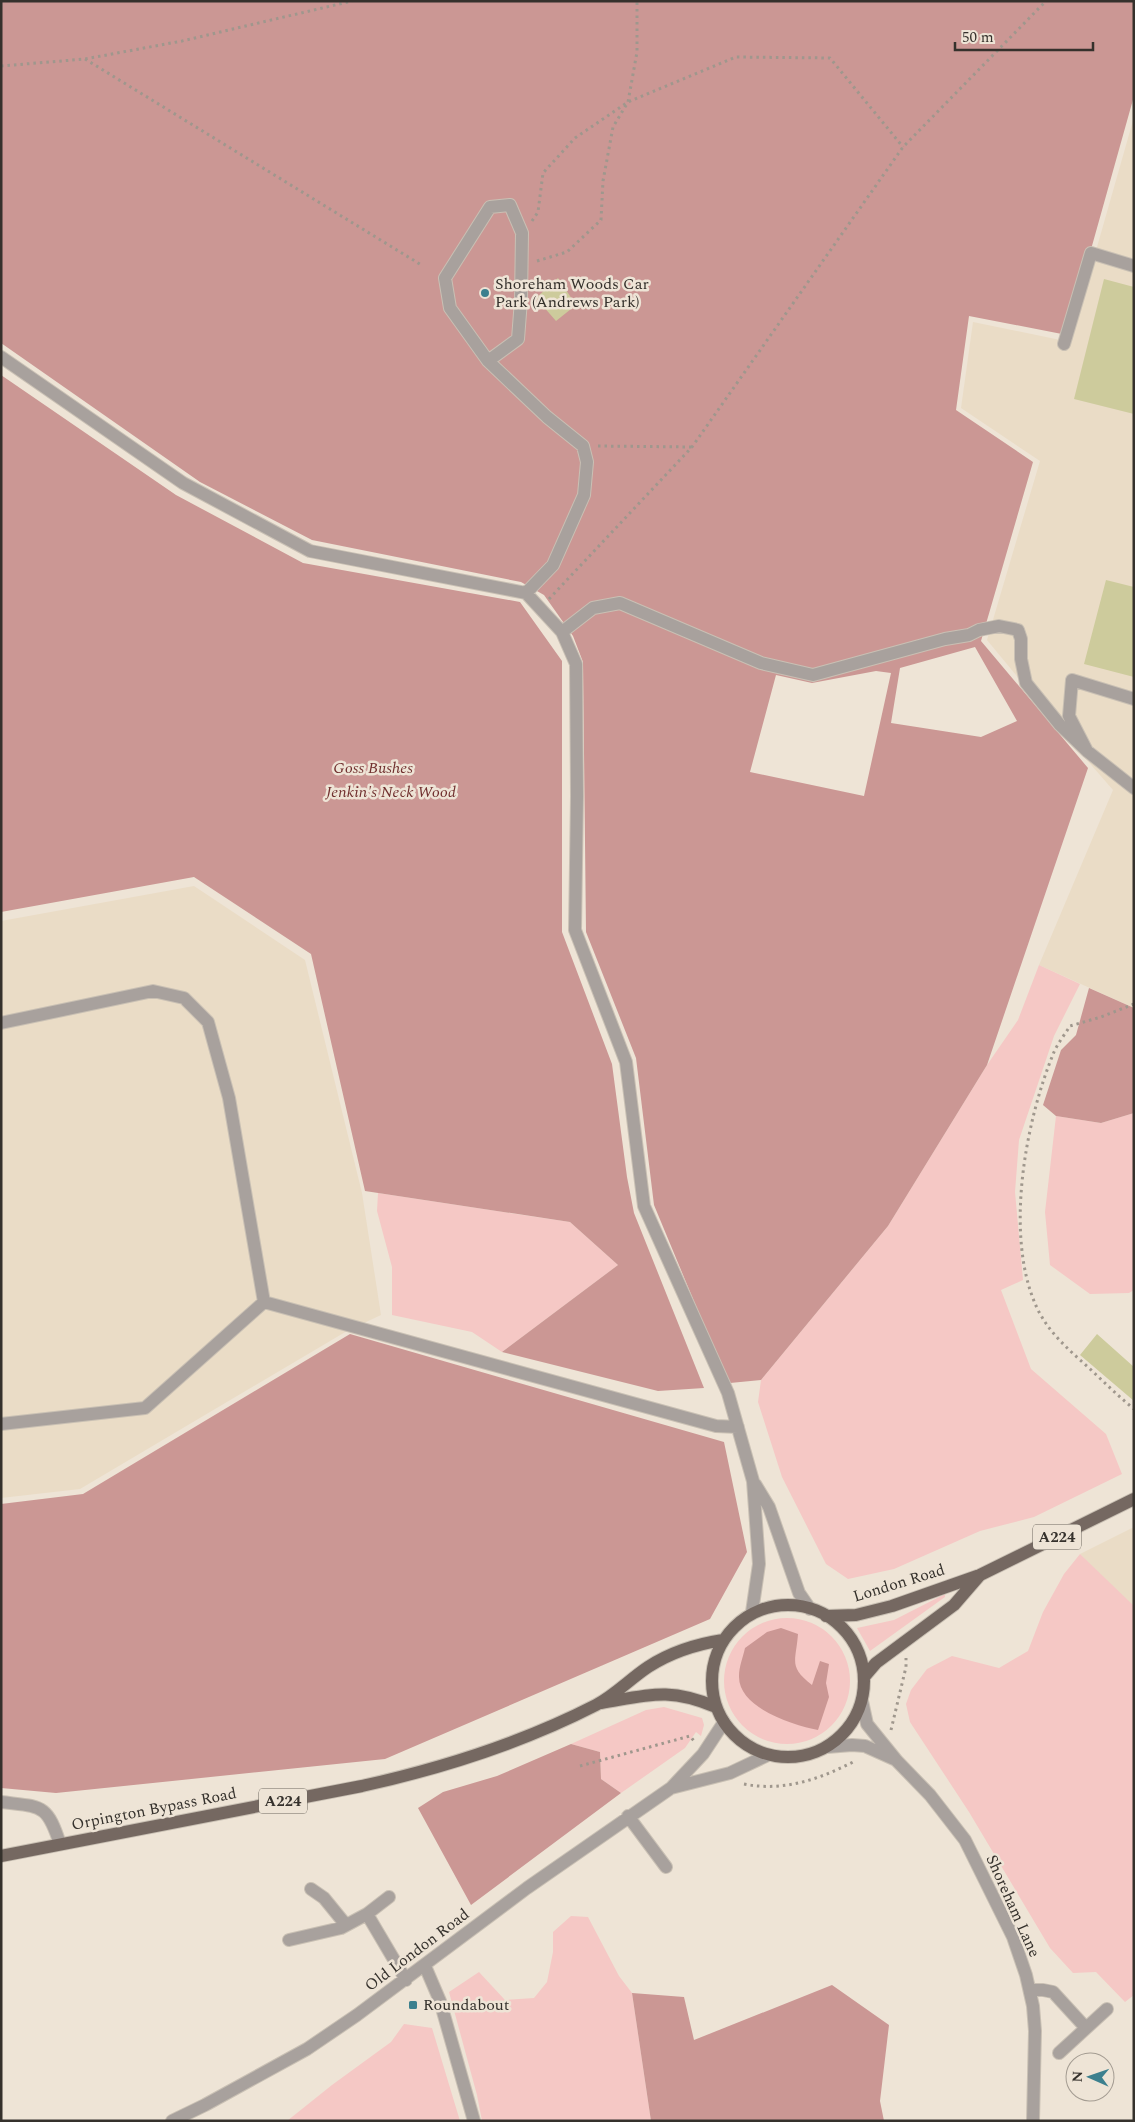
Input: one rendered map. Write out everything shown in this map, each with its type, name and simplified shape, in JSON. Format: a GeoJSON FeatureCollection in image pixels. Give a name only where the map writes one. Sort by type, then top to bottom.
{"type":"FeatureCollection","features":[{"type":"Feature","properties":{"kind":"main road","name":"London Road"},"geometry":{"type":"LineString","coordinates":[[826,1616],[856,1615],[892,1606],[980,1575],[1134,1499]]}},
{"type":"Feature","properties":{"kind":"main road","name":"London Road"},"geometry":{"type":"LineString","coordinates":[[864,1677],[876,1663],[954,1605],[980,1575]]}},
{"type":"Feature","properties":{"kind":"main road"},"geometry":{"type":"LineString","coordinates":[[778,1606],[795,1606],[810,1609],[838,1624],[852,1640],[860,1658],[864,1677],[862,1701],[857,1715],[844,1733],[827,1747],[812,1754],[797,1757],[768,1755],[750,1747],[734,1736],[724,1722],[716,1707],[712,1689],[713,1671],[723,1640],[735,1624],[752,1612],[778,1606]]}},
{"type":"Feature","properties":{"kind":"main road","name":"Orpington Bypass Road"},"geometry":{"type":"LineString","coordinates":[[1,1856],[416,1774],[512,1743],[598,1704],[649,1666],[669,1656],[696,1645],[723,1640]]}},
{"type":"Feature","properties":{"kind":"main road","name":"Orpington Bypass Road"},"geometry":{"type":"LineString","coordinates":[[598,1704],[668,1694],[690,1697],[716,1707]]}},
{"type":"Feature","properties":{"kind":"street"},"geometry":{"type":"LineString","coordinates":[[488,361],[518,339],[522,233],[510,205],[490,207],[445,278],[450,308],[488,361],[547,417],[582,446],[587,462],[584,495],[553,565],[526,593]]}},
{"type":"Feature","properties":{"kind":"street"},"geometry":{"type":"LineString","coordinates":[[1064,344],[1091,252],[1134,266]]}},
{"type":"Feature","properties":{"kind":"street"},"geometry":{"type":"LineString","coordinates":[[1,356],[183,483],[310,551],[526,593],[562,632],[576,664],[575,930],[626,1062],[644,1206],[728,1392],[753,1481],[759,1564],[752,1612]]}},
{"type":"Feature","properties":{"kind":"street"},"geometry":{"type":"LineString","coordinates":[[562,632],[593,608],[620,603],[761,663],[813,675],[945,639],[969,636],[980,630],[998,626],[1018,630],[1021,639],[1021,659],[1026,683],[1060,725],[1087,751],[1134,788]]}},
{"type":"Feature","properties":{"kind":"street"},"geometry":{"type":"LineString","coordinates":[[1087,751],[1069,716],[1072,680],[1134,699]]}},
{"type":"Feature","properties":{"kind":"street"},"geometry":{"type":"LineString","coordinates":[[1,1023],[153,991],[184,998],[208,1022],[229,1098],[264,1302]]}},
{"type":"Feature","properties":{"kind":"street"},"geometry":{"type":"LineString","coordinates":[[264,1302],[716,1426],[738,1427]]}},
{"type":"Feature","properties":{"kind":"street"},"geometry":{"type":"LineString","coordinates":[[1,1424],[145,1408],[264,1302]]}},
{"type":"Feature","properties":{"kind":"street"},"geometry":{"type":"LineString","coordinates":[[753,1481],[769,1507],[799,1594],[810,1609]]}},
{"type":"Feature","properties":{"kind":"street","name":"Shoreham Lane"},"geometry":{"type":"LineString","coordinates":[[862,1701],[867,1724],[930,1795],[965,1840],[1013,1937],[1030,1990],[1035,2031],[1033,2121]]}},
{"type":"Feature","properties":{"kind":"street","name":"Old London Road"},"geometry":{"type":"LineString","coordinates":[[172,2121],[205,2105],[306,2049],[406,1980],[527,1888],[628,1816],[671,1788],[703,1754],[724,1722]]}},
{"type":"Feature","properties":{"kind":"street","name":"Shoreham Lane"},"geometry":{"type":"LineString","coordinates":[[827,1747],[865,1746],[897,1760]]}},
{"type":"Feature","properties":{"kind":"street","name":"Old London Road"},"geometry":{"type":"LineString","coordinates":[[671,1788],[730,1773],[768,1755]]}},
{"type":"Feature","properties":{"kind":"street"},"geometry":{"type":"LineString","coordinates":[[1,1802],[30,1806],[45,1811],[54,1824],[60,1844]]}},
{"type":"Feature","properties":{"kind":"street"},"geometry":{"type":"LineString","coordinates":[[628,1816],[666,1867]]}},
{"type":"Feature","properties":{"kind":"street"},"geometry":{"type":"LineString","coordinates":[[311,1889],[324,1898],[344,1926]]}},
{"type":"Feature","properties":{"kind":"street"},"geometry":{"type":"LineString","coordinates":[[289,1940],[344,1926],[368,1914],[389,1897]]}},
{"type":"Feature","properties":{"kind":"street"},"geometry":{"type":"LineString","coordinates":[[368,1914],[406,1980]]}},
{"type":"Feature","properties":{"kind":"street"},"geometry":{"type":"LineString","coordinates":[[425,1966],[440,2001],[474,2121]]}},
{"type":"Feature","properties":{"kind":"street"},"geometry":{"type":"LineString","coordinates":[[1030,1990],[1053,1992],[1086,2028]]}},
{"type":"Feature","properties":{"kind":"street"},"geometry":{"type":"LineString","coordinates":[[1059,2053],[1107,2009]]}},
{"type":"Feature","properties":{"kind":"path"},"geometry":{"type":"LineString","coordinates":[[1,66],[85,59],[182,41],[352,1]]}},
{"type":"Feature","properties":{"kind":"path"},"geometry":{"type":"LineString","coordinates":[[522,265],[567,252],[601,220],[603,182],[613,126],[628,102],[637,52],[637,1]]}},
{"type":"Feature","properties":{"kind":"path"},"geometry":{"type":"LineString","coordinates":[[540,608],[692,447],[903,147],[1046,1]]}},
{"type":"Feature","properties":{"kind":"path"},"geometry":{"type":"LineString","coordinates":[[522,233],[538,212],[543,173],[575,138],[628,102],[736,57],[830,58],[903,147]]}},
{"type":"Feature","properties":{"kind":"path"},"geometry":{"type":"LineString","coordinates":[[85,59],[423,266]]}},
{"type":"Feature","properties":{"kind":"path"},"geometry":{"type":"LineString","coordinates":[[582,446],[692,447]]}},
{"type":"Feature","properties":{"kind":"path"},"geometry":{"type":"LineString","coordinates":[[1134,1004],[1101,1017],[1070,1026],[1054,1051],[1029,1127],[1024,1161],[1021,1225],[1024,1272],[1037,1308],[1052,1333],[1134,1410]]}},
{"type":"Feature","properties":{"kind":"shaded area"},"geometry":{"type":"Polygon","coordinates":[[[1134,117],[1134,1008],[1039,965],[1113,790],[987,640],[1040,461],[961,408],[973,322],[1070,342],[1134,117]]]}},
{"type":"Feature","properties":{"kind":"shaded area"},"geometry":{"type":"Polygon","coordinates":[[[194,886],[305,960],[362,1193],[381,1315],[347,1331],[80,1489],[1,1498],[1,921],[194,886]]]}},
{"type":"Feature","properties":{"kind":"shaded area"},"geometry":{"type":"Polygon","coordinates":[[[1039,965],[1080,984],[1054,1036],[1019,1140],[1015,1192],[1023,1280],[1001,1290],[1031,1369],[1106,1434],[1122,1474],[1034,1517],[980,1531],[894,1569],[848,1579],[826,1564],[782,1477],[758,1402],[761,1380],[888,1226],[987,1065],[1018,1020],[1039,965]]]}},
{"type":"Feature","properties":{"kind":"shaded area"},"geometry":{"type":"Polygon","coordinates":[[[1134,1113],[1134,1290],[1129,1293],[1090,1294],[1050,1265],[1045,1212],[1056,1116],[1101,1123],[1134,1113]]]}},
{"type":"Feature","properties":{"kind":"shaded area"},"geometry":{"type":"Polygon","coordinates":[[[378,1193],[570,1222],[618,1265],[502,1352],[472,1332],[392,1315],[392,1267],[377,1211],[378,1193]]]}},
{"type":"Feature","properties":{"kind":"shaded area"},"geometry":{"type":"Polygon","coordinates":[[[1134,1527],[1134,1610],[1080,1554],[1134,1527]]]}},
{"type":"Feature","properties":{"kind":"shaded area"},"geometry":{"type":"Polygon","coordinates":[[[1080,1554],[1134,1606],[1134,1995],[1125,2002],[1096,1972],[1073,1973],[1050,1948],[969,1812],[910,1722],[906,1704],[911,1690],[927,1669],[952,1656],[999,1668],[1028,1651],[1043,1612],[1064,1574],[1080,1554]]]}},
{"type":"Feature","properties":{"kind":"shaded area"},"geometry":{"type":"Polygon","coordinates":[[[945,1594],[945,1597],[870,1651],[857,1628],[894,1620],[945,1594]]]}},
{"type":"Feature","properties":{"kind":"shaded area"},"geometry":{"type":"Polygon","coordinates":[[[787,1618],[811,1623],[831,1637],[845,1657],[850,1681],[845,1705],[831,1725],[811,1739],[787,1744],[763,1739],[743,1725],[729,1705],[724,1681],[729,1657],[743,1637],[763,1623],[787,1618]]]}},
{"type":"Feature","properties":{"kind":"shaded area"},"geometry":{"type":"Polygon","coordinates":[[[664,1707],[702,1718],[704,1725],[701,1736],[696,1732],[685,1748],[621,1793],[601,1779],[600,1752],[571,1744],[646,1710],[664,1707]]]}},
{"type":"Feature","properties":{"kind":"shaded area"},"geometry":{"type":"Polygon","coordinates":[[[571,1916],[588,1917],[619,1976],[632,1993],[651,2121],[482,2121],[477,2095],[449,1992],[479,1972],[505,2000],[534,1998],[547,1982],[553,1952],[553,1932],[571,1916]]]}},
{"type":"Feature","properties":{"kind":"shaded area"},"geometry":{"type":"Polygon","coordinates":[[[404,2024],[432,2028],[460,2121],[287,2121],[391,2042],[404,2024]]]}},
{"type":"Feature","properties":{"kind":"green space"},"geometry":{"type":"Polygon","coordinates":[[[1,1],[1134,1],[1134,96],[1067,335],[969,316],[956,410],[1033,462],[981,641],[1088,768],[987,1065],[888,1226],[761,1380],[730,1383],[654,1205],[636,1058],[586,932],[583,662],[573,636],[544,595],[521,582],[312,540],[200,482],[1,343],[1,1]],[[975,647],[900,668],[891,723],[981,737],[1017,721],[975,647]],[[876,671],[812,683],[776,675],[750,772],[864,796],[891,673],[876,671]]]}},
{"type":"Feature","properties":{"kind":"green space","name":"Goss Bushes"},"geometry":{"type":"Polygon","coordinates":[[[1,375],[176,495],[303,563],[520,602],[562,661],[562,932],[612,1064],[627,1177],[634,1213],[704,1388],[658,1391],[502,1352],[618,1265],[570,1222],[365,1191],[311,954],[194,877],[1,912],[1,375]]]}},
{"type":"Feature","properties":{"kind":"green space"},"geometry":{"type":"Polygon","coordinates":[[[1089,988],[1134,1008],[1134,1113],[1101,1123],[1056,1116],[1043,1105],[1061,1050],[1076,1035],[1089,988]]]}},
{"type":"Feature","properties":{"kind":"green space"},"geometry":{"type":"Polygon","coordinates":[[[350,1334],[724,1442],[747,1552],[710,1619],[385,1759],[56,1793],[1,1788],[1,1504],[83,1494],[350,1334]]]}},
{"type":"Feature","properties":{"kind":"green space"},"geometry":{"type":"Polygon","coordinates":[[[781,1628],[798,1634],[795,1657],[796,1668],[804,1679],[812,1685],[820,1661],[829,1664],[826,1683],[829,1697],[818,1730],[795,1724],[769,1713],[747,1697],[741,1687],[739,1673],[745,1648],[767,1632],[781,1628]]]}},
{"type":"Feature","properties":{"kind":"green space"},"geometry":{"type":"Polygon","coordinates":[[[571,1744],[600,1752],[601,1779],[621,1793],[471,1905],[418,1808],[443,1792],[497,1776],[571,1744]]]}},
{"type":"Feature","properties":{"kind":"green space"},"geometry":{"type":"Polygon","coordinates":[[[832,1985],[889,2025],[880,2101],[884,2121],[651,2121],[632,1993],[684,1997],[694,2040],[832,1985]]]}},
{"type":"Feature","properties":{"kind":"building"},"geometry":{"type":"Polygon","coordinates":[[[558,278],[576,305],[556,321],[536,298],[558,278]]]}},
{"type":"Feature","properties":{"kind":"building"},"geometry":{"type":"Polygon","coordinates":[[[1104,279],[1134,287],[1134,414],[1074,399],[1104,279]]]}},
{"type":"Feature","properties":{"kind":"building"},"geometry":{"type":"Polygon","coordinates":[[[1106,580],[1134,587],[1134,677],[1084,664],[1106,580]]]}},
{"type":"Feature","properties":{"kind":"building"},"geometry":{"type":"Polygon","coordinates":[[[1097,1334],[1134,1367],[1134,1401],[1080,1355],[1097,1334]]]}},
{"type":"Feature","properties":{"kind":"place","name":"Shoreham Woods Car Park (Andrews Park)"},"geometry":{"type":"Point","coordinates":[485,293]}},
{"type":"Feature","properties":{"kind":"place","name":"Roundabout"},"geometry":{"type":"Point","coordinates":[413,2005]}},
{"type":"Feature","properties":{"kind":"park label","name":"Jenkin's Neck Wood"},"geometry":{"type":"Point","coordinates":[391,792]}}]}
